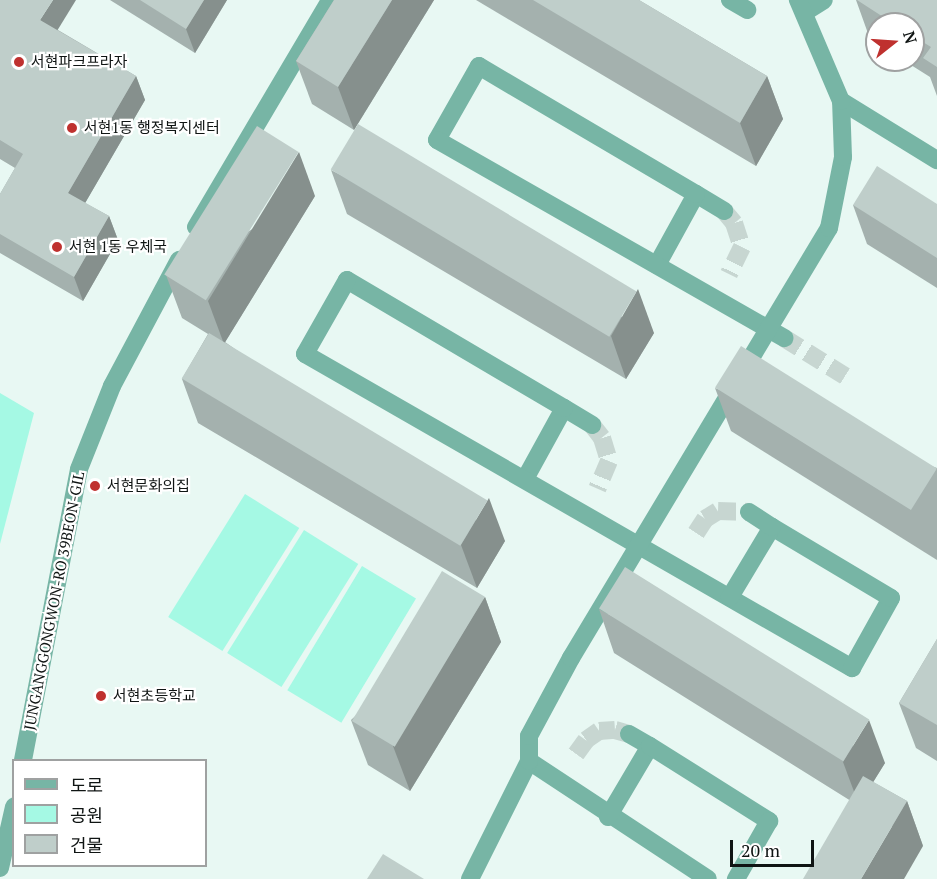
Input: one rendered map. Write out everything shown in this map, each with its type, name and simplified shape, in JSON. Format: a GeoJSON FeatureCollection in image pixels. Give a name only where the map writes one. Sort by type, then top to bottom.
{"type":"FeatureCollection","features":[{"type":"Feature","properties":{"kind":"street","name":"JUNGANGGONGWON-RO 39BEON-GIL"},"geometry":{"type":"LineString","coordinates":[[23,759],[79,469],[112,386],[199,221],[330,0]]}},
{"type":"Feature","properties":{"kind":"street"},"geometry":{"type":"LineString","coordinates":[[730,0],[747,10]]}},
{"type":"Feature","properties":{"kind":"street"},"geometry":{"type":"LineString","coordinates":[[470,879],[529,761],[529,736],[639,543],[829,228],[843,157],[841,101],[801,6],[824,0]]}},
{"type":"Feature","properties":{"kind":"street"},"geometry":{"type":"LineString","coordinates":[[724,211],[479,66],[437,140],[784,338]]}},
{"type":"Feature","properties":{"kind":"street"},"geometry":{"type":"LineString","coordinates":[[841,101],[937,160]]}},
{"type":"Feature","properties":{"kind":"street"},"geometry":{"type":"LineString","coordinates":[[657,265],[696,194]]}},
{"type":"Feature","properties":{"kind":"street"},"geometry":{"type":"LineString","coordinates":[[592,425],[347,280],[305,354],[639,543],[852,668],[891,598],[749,512]]}},
{"type":"Feature","properties":{"kind":"street"},"geometry":{"type":"LineString","coordinates":[[525,479],[564,408]]}},
{"type":"Feature","properties":{"kind":"street"},"geometry":{"type":"LineString","coordinates":[[730,597],[772,526]]}},
{"type":"Feature","properties":{"kind":"street"},"geometry":{"type":"LineString","coordinates":[[629,734],[769,821],[736,879]]}},
{"type":"Feature","properties":{"kind":"street"},"geometry":{"type":"LineString","coordinates":[[608,817],[650,746]]}},
{"type":"Feature","properties":{"kind":"street"},"geometry":{"type":"LineString","coordinates":[[529,761],[608,817],[708,879]]}},
{"type":"Feature","properties":{"kind":"street"},"geometry":{"type":"LineString","coordinates":[[0,868],[12,816]]}},
{"type":"Feature","properties":{"kind":"green space"},"geometry":{"type":"Polygon","coordinates":[[[0,393],[34,413],[0,544],[0,393]]]}},
{"type":"Feature","properties":{"kind":"green space"},"geometry":{"type":"Polygon","coordinates":[[[245,494],[299,528],[222,651],[168,617],[245,494]]]}},
{"type":"Feature","properties":{"kind":"green space"},"geometry":{"type":"Polygon","coordinates":[[[304,530],[358,564],[281,687],[227,653],[304,530]]]}},
{"type":"Feature","properties":{"kind":"green space"},"geometry":{"type":"Polygon","coordinates":[[[362,566],[416,598],[341,723],[287,690],[362,566]]]}},
{"type":"Feature","properties":{"kind":"building"},"geometry":{"type":"Polygon","coordinates":[[[0,0],[53,0],[40,20],[136,76],[68,193],[109,216],[74,277],[0,234],[0,194],[23,154],[0,140],[0,0]]]}},
{"type":"Feature","properties":{"kind":"building"},"geometry":{"type":"Polygon","coordinates":[[[140,0],[204,0],[186,29],[140,0]]]}},
{"type":"Feature","properties":{"kind":"building"},"geometry":{"type":"Polygon","coordinates":[[[334,0],[392,0],[338,87],[296,61],[334,0]]]}},
{"type":"Feature","properties":{"kind":"building"},"geometry":{"type":"Polygon","coordinates":[[[533,0],[639,0],[767,76],[740,123],[533,0]]]}},
{"type":"Feature","properties":{"kind":"building"},"geometry":{"type":"Polygon","coordinates":[[[857,0],[937,0],[937,67],[925,59],[931,47],[925,43],[925,12],[876,12],[857,0]]]}},
{"type":"Feature","properties":{"kind":"building"},"geometry":{"type":"Polygon","coordinates":[[[358,124],[637,291],[609,337],[331,169],[358,124]]]}},
{"type":"Feature","properties":{"kind":"building"},"geometry":{"type":"Polygon","coordinates":[[[257,126],[299,152],[206,300],[164,274],[257,126]]]}},
{"type":"Feature","properties":{"kind":"building"},"geometry":{"type":"Polygon","coordinates":[[[877,166],[937,204],[937,258],[853,205],[877,166]]]}},
{"type":"Feature","properties":{"kind":"building"},"geometry":{"type":"Polygon","coordinates":[[[209,333],[488,500],[460,546],[182,378],[209,333]]]}},
{"type":"Feature","properties":{"kind":"building"},"geometry":{"type":"Polygon","coordinates":[[[741,346],[937,468],[911,510],[715,388],[741,346]]]}},
{"type":"Feature","properties":{"kind":"building"},"geometry":{"type":"Polygon","coordinates":[[[625,567],[869,720],[843,761],[599,609],[625,567]]]}},
{"type":"Feature","properties":{"kind":"building"},"geometry":{"type":"Polygon","coordinates":[[[442,571],[485,597],[395,747],[352,721],[442,571]]]}},
{"type":"Feature","properties":{"kind":"building"},"geometry":{"type":"Polygon","coordinates":[[[937,639],[937,725],[899,703],[937,639]]]}},
{"type":"Feature","properties":{"kind":"building"},"geometry":{"type":"Polygon","coordinates":[[[863,776],[907,801],[861,879],[803,879],[863,776]]]}},
{"type":"Feature","properties":{"kind":"building"},"geometry":{"type":"Polygon","coordinates":[[[383,854],[424,879],[367,879],[383,854]]]}},
{"type":"Feature","properties":{"kind":"tunnel"},"geometry":{"type":"LineString","coordinates":[[724,211],[734,223],[742,247],[729,274]]}},
{"type":"Feature","properties":{"kind":"tunnel"},"geometry":{"type":"LineString","coordinates":[[784,338],[845,376]]}},
{"type":"Feature","properties":{"kind":"tunnel"},"geometry":{"type":"LineString","coordinates":[[592,425],[602,438],[609,461],[597,489]]}},
{"type":"Feature","properties":{"kind":"tunnel"},"geometry":{"type":"LineString","coordinates":[[696,533],[705,519],[718,511],[749,512]]}},
{"type":"Feature","properties":{"kind":"tunnel"},"geometry":{"type":"LineString","coordinates":[[576,754],[586,740],[599,731],[615,730],[629,734]]}},
{"type":"Feature","properties":{"kind":"place","name":"서현파크프라자"},"geometry":{"type":"Point","coordinates":[19,62]}},
{"type":"Feature","properties":{"kind":"place","name":"서현1동 행정복지센터"},"geometry":{"type":"Point","coordinates":[72,128]}},
{"type":"Feature","properties":{"kind":"place","name":"서현 1동 우체국"},"geometry":{"type":"Point","coordinates":[57,247]}},
{"type":"Feature","properties":{"kind":"place","name":"서현문화의집"},"geometry":{"type":"Point","coordinates":[95,486]}},
{"type":"Feature","properties":{"kind":"place","name":"서현초등학교"},"geometry":{"type":"Point","coordinates":[101,696]}}]}
